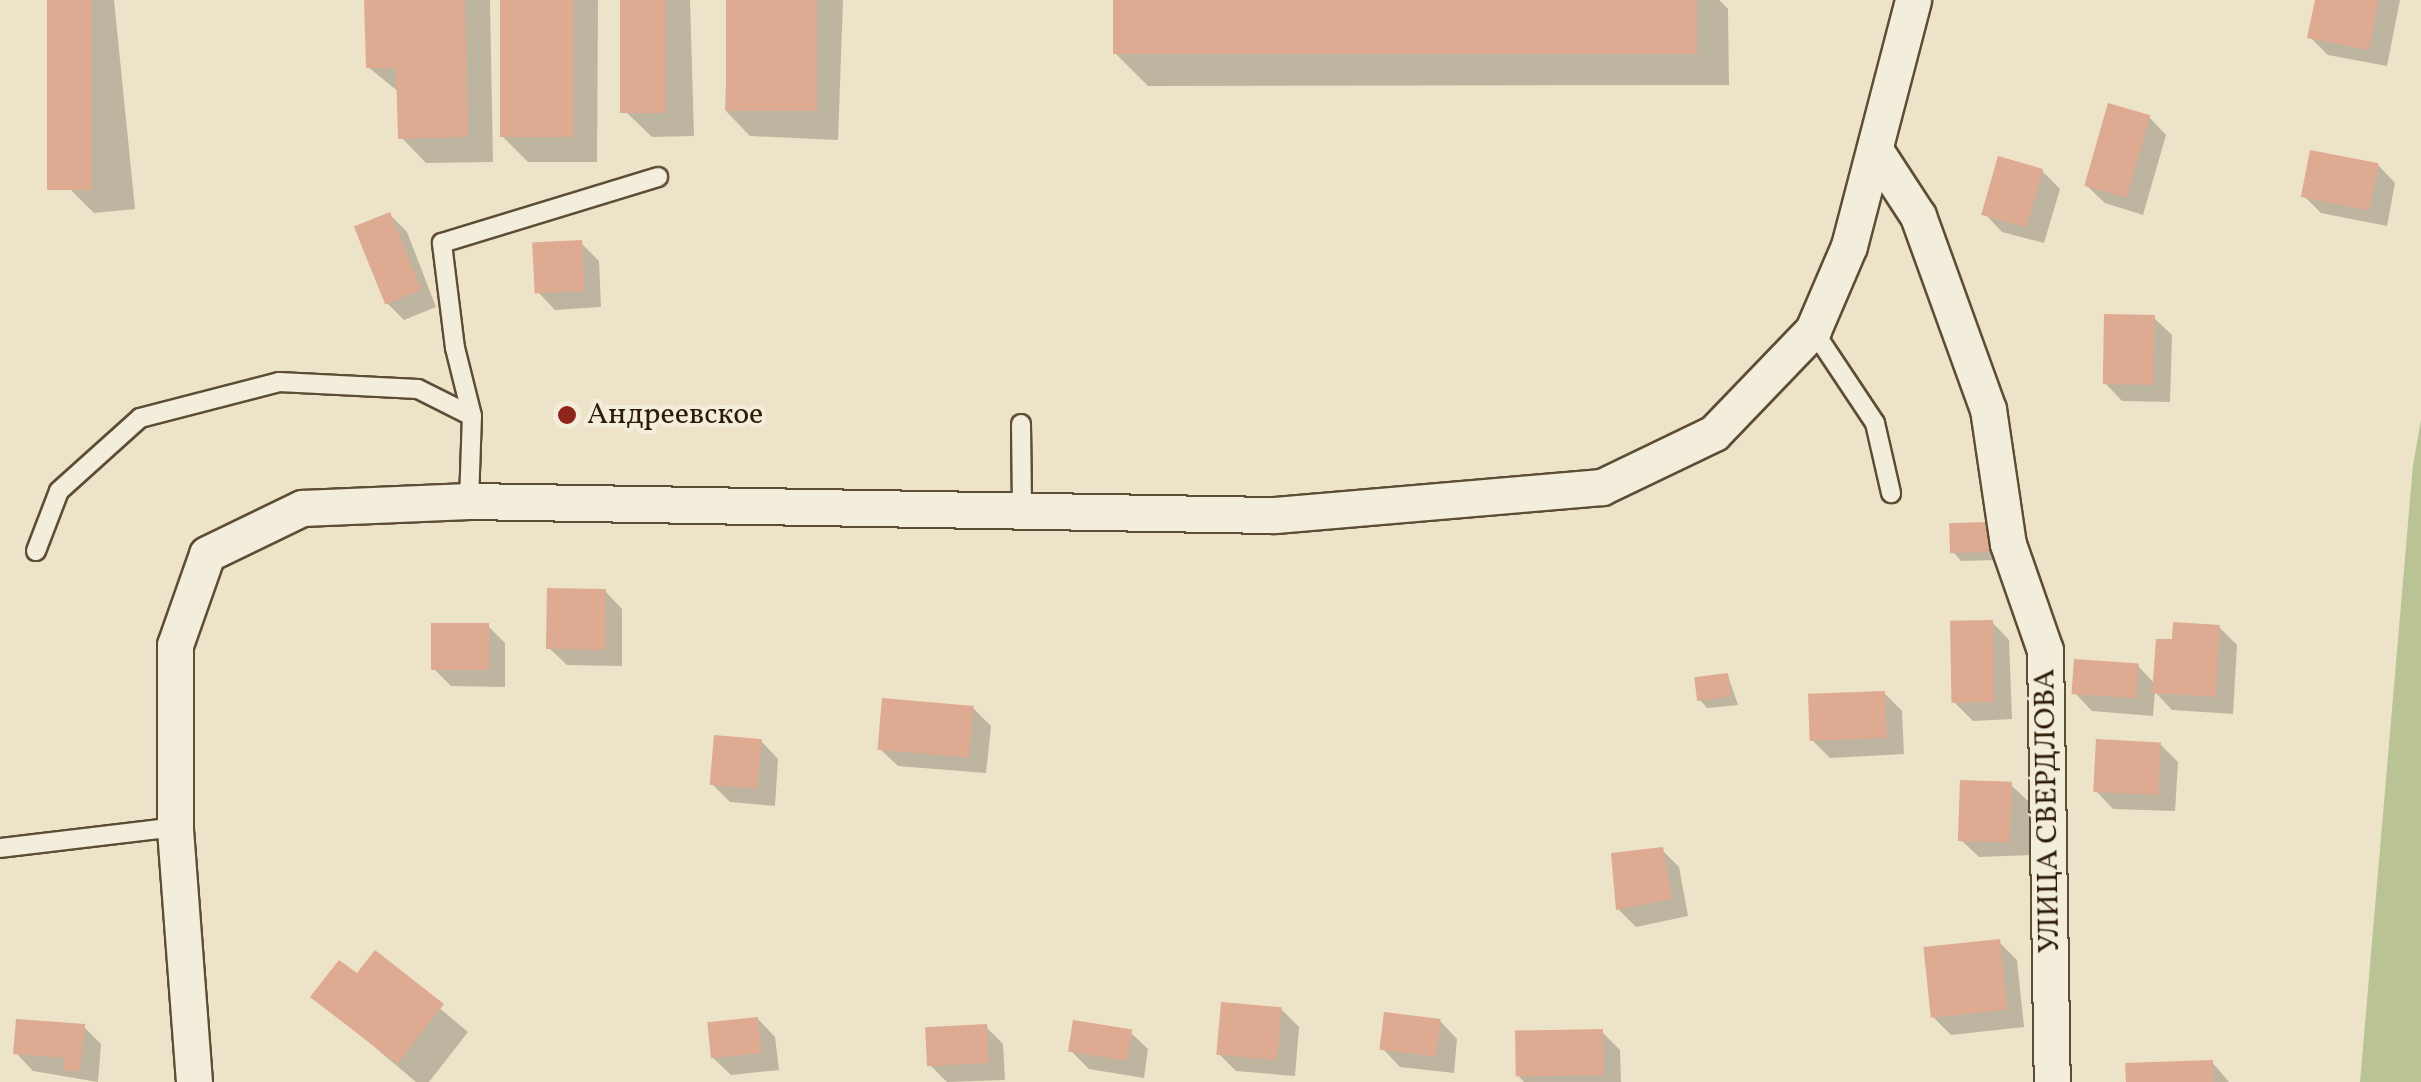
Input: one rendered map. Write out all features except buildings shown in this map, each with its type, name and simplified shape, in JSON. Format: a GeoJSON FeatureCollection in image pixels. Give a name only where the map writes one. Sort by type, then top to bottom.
{"type":"FeatureCollection","features":[{"type":"Feature","properties":{"kind":"street"},"geometry":{"type":"LineString","coordinates":[[194,1082],[175,828],[175,645],[207,554],[302,508],[469,501],[1275,515],[1602,487],[1714,433],[1813,330],[1849,246],[1877,153],[1905,1]]}},
{"type":"Feature","properties":{"kind":"street","name":"УЛИЦА СВЕРДЛОВА"},"geometry":{"type":"LineString","coordinates":[[1877,153],[1918,216],[1988,408],[2008,544],[2045,650],[2052,1082]]}},
{"type":"Feature","properties":{"kind":"lane"},"geometry":{"type":"LineString","coordinates":[[469,501],[472,416],[454,348],[442,243],[658,177]]}},
{"type":"Feature","properties":{"kind":"lane"},"geometry":{"type":"LineString","coordinates":[[1813,330],[1875,423],[1891,493]]}},
{"type":"Feature","properties":{"kind":"lane"},"geometry":{"type":"LineString","coordinates":[[36,551],[59,491],[140,418],[279,382],[418,390],[472,416]]}},
{"type":"Feature","properties":{"kind":"lane"},"geometry":{"type":"LineString","coordinates":[[1021,424],[1022,510]]}},
{"type":"Feature","properties":{"kind":"lane"},"geometry":{"type":"LineString","coordinates":[[0,848],[175,828]]}},
{"type":"Feature","properties":{"kind":"green space"},"geometry":{"type":"Polygon","coordinates":[[[2421,420],[2421,1082],[2360,1082],[2413,465],[2421,420]]]}},
{"type":"Feature","properties":{"kind":"place","name":"Андреевское"},"geometry":{"type":"Point","coordinates":[567,415]}}]}
